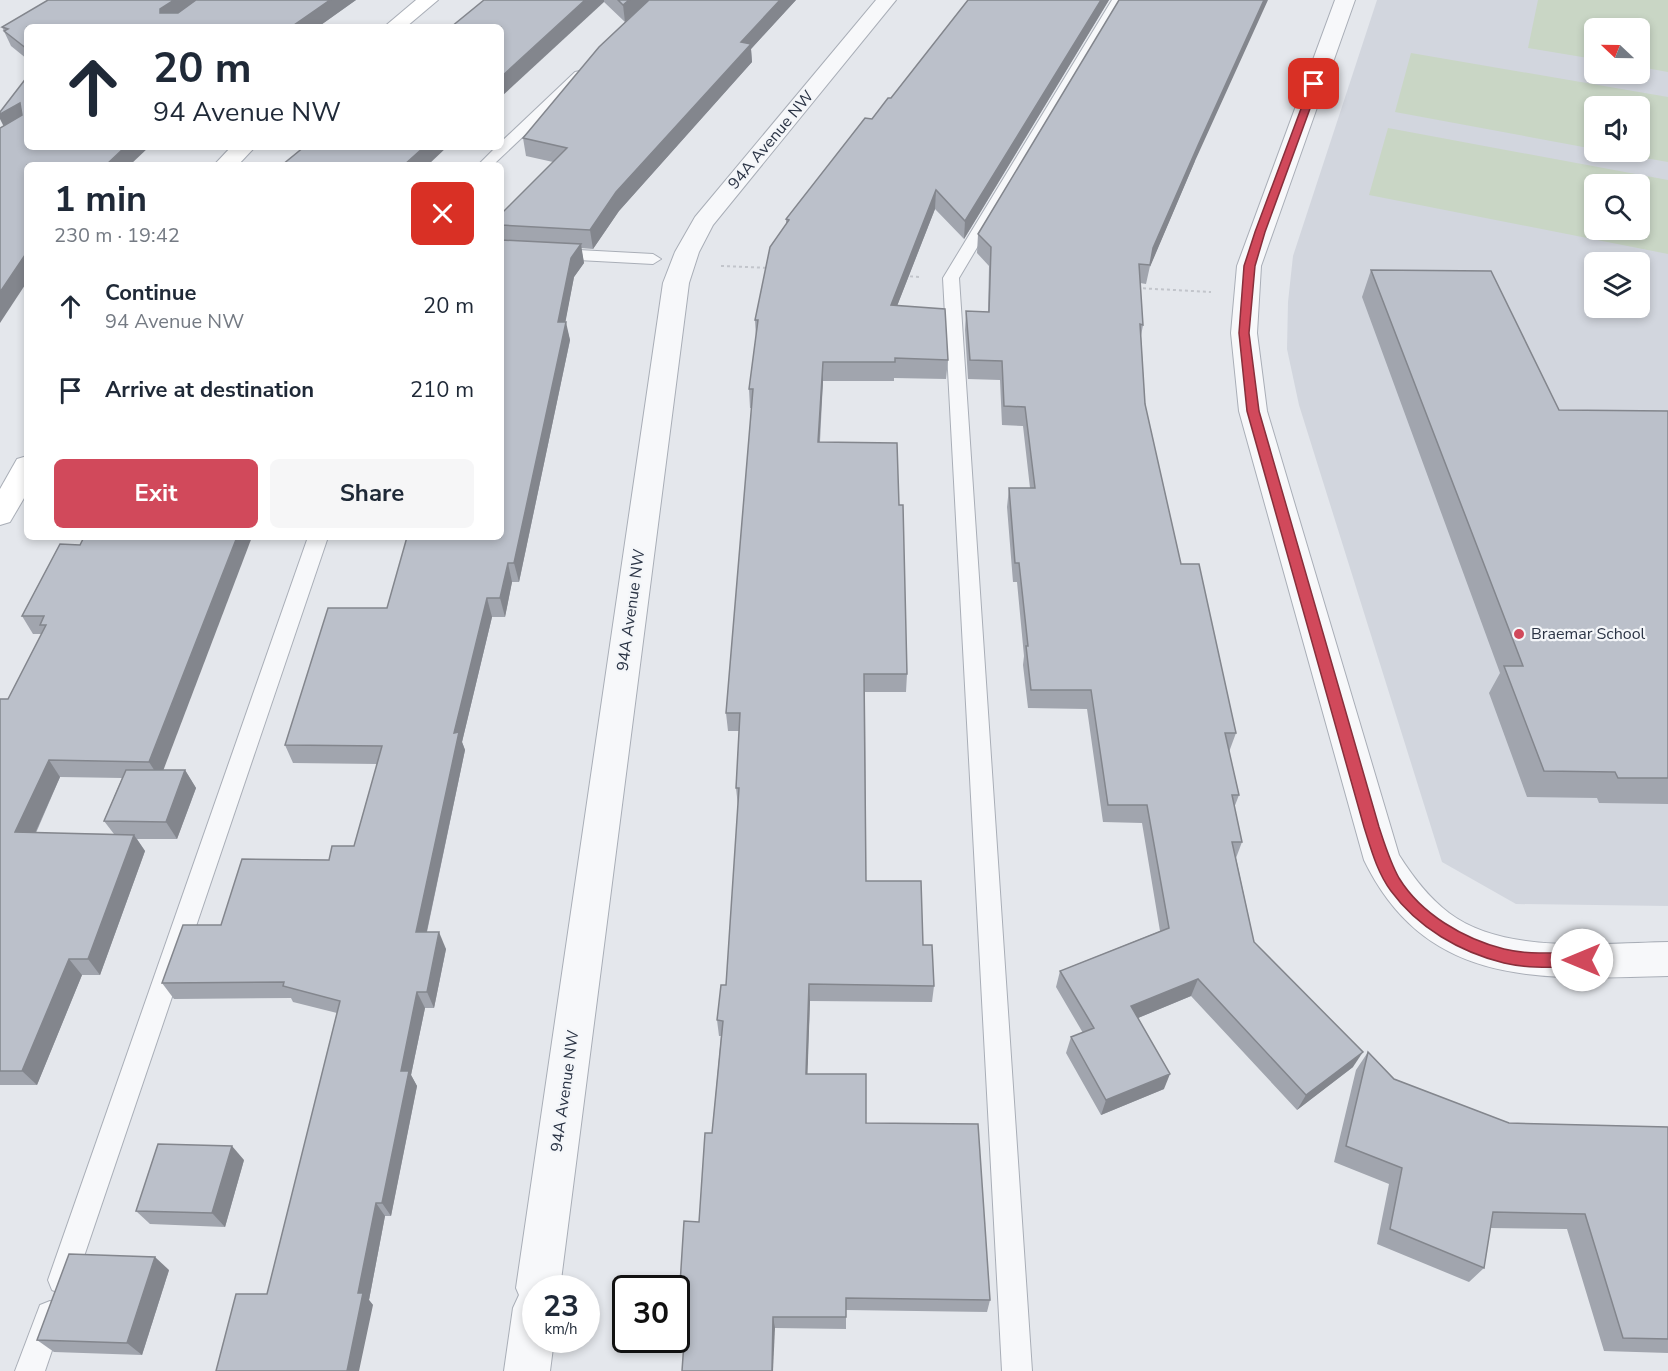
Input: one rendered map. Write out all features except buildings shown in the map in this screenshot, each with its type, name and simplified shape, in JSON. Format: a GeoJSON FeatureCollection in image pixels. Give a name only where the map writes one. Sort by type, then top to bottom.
{"type":"FeatureCollection","features":[{"type":"Feature","properties":{"kind":"street"},"geometry":{"type":"LineString","coordinates":[[398,24],[428,0]]}},
{"type":"Feature","properties":{"kind":"street","name":"94A Avenue NW"},"geometry":{"type":"LineString","coordinates":[[540,1275],[676,283],[684,257],[704,222],[886,0]]}},
{"type":"Feature","properties":{"kind":"street"},"geometry":{"type":"LineString","coordinates":[[1345,0],[1260,232],[1250,266],[1244,333],[1253,411],[1258,433],[1382,860],[1402,893],[1415,909],[1440,929],[1475,947],[1506,956],[1539,960],[1668,959]]}},
{"type":"Feature","properties":{"kind":"street"},"geometry":{"type":"LineString","coordinates":[[228,162],[241,150]]}},
{"type":"Feature","properties":{"kind":"street"},"geometry":{"type":"LineString","coordinates":[[0,515],[24,471]]}},
{"type":"Feature","properties":{"kind":"street"},"geometry":{"type":"LineString","coordinates":[[527,1371],[530,1353]]}},
{"type":"Feature","properties":{"kind":"lane"},"geometry":{"type":"LineString","coordinates":[[1017,1371],[951,278],[1118,0]]}},
{"type":"Feature","properties":{"kind":"lane"},"geometry":{"type":"LineString","coordinates":[[504,147],[589,66]]}},
{"type":"Feature","properties":{"kind":"lane"},"geometry":{"type":"LineString","coordinates":[[488,162],[501,150]]}},
{"type":"Feature","properties":{"kind":"lane"},"geometry":{"type":"LineString","coordinates":[[504,251],[653,258]]}},
{"type":"Feature","properties":{"kind":"lane"},"geometry":{"type":"LineString","coordinates":[[30,1371],[317,540]]}},
{"type":"Feature","properties":{"kind":"shaded area","name":"Braemar School"},"geometry":{"type":"Polygon","coordinates":[[[1377,0],[1668,0],[1668,906],[1516,904],[1442,862],[1299,405],[1287,349],[1288,302],[1293,256],[1377,0]]]}},
{"type":"Feature","properties":{"kind":"green space"},"geometry":{"type":"Polygon","coordinates":[[[1538,0],[1668,0],[1668,72],[1650,69],[1650,18],[1584,18],[1584,57],[1528,48],[1538,0]]]}},
{"type":"Feature","properties":{"kind":"green space"},"geometry":{"type":"Polygon","coordinates":[[[1411,53],[1668,97],[1668,162],[1650,159],[1650,96],[1584,96],[1584,147],[1395,112],[1411,53]]]}},
{"type":"Feature","properties":{"kind":"green space"},"geometry":{"type":"Polygon","coordinates":[[[1388,128],[1636,174],[1584,174],[1584,237],[1369,195],[1388,128]]]}},
{"type":"Feature","properties":{"kind":"green space"},"geometry":{"type":"Polygon","coordinates":[[[1650,177],[1668,180],[1668,254],[1597,240],[1650,240],[1650,177]]]}},
{"type":"Feature","properties":{"kind":"place","name":"Braemar School"},"geometry":{"type":"Point","coordinates":[1519,634]}},
{"type":"Feature","properties":{"kind":"route"},"geometry":{"type":"LineString","coordinates":[[1314,84],[1260,232],[1250,266],[1244,333],[1253,411],[1264,454],[1371,827],[1382,860],[1395,885],[1415,909],[1440,929],[1475,947],[1506,956],[1539,960],[1582,960]]}}]}
